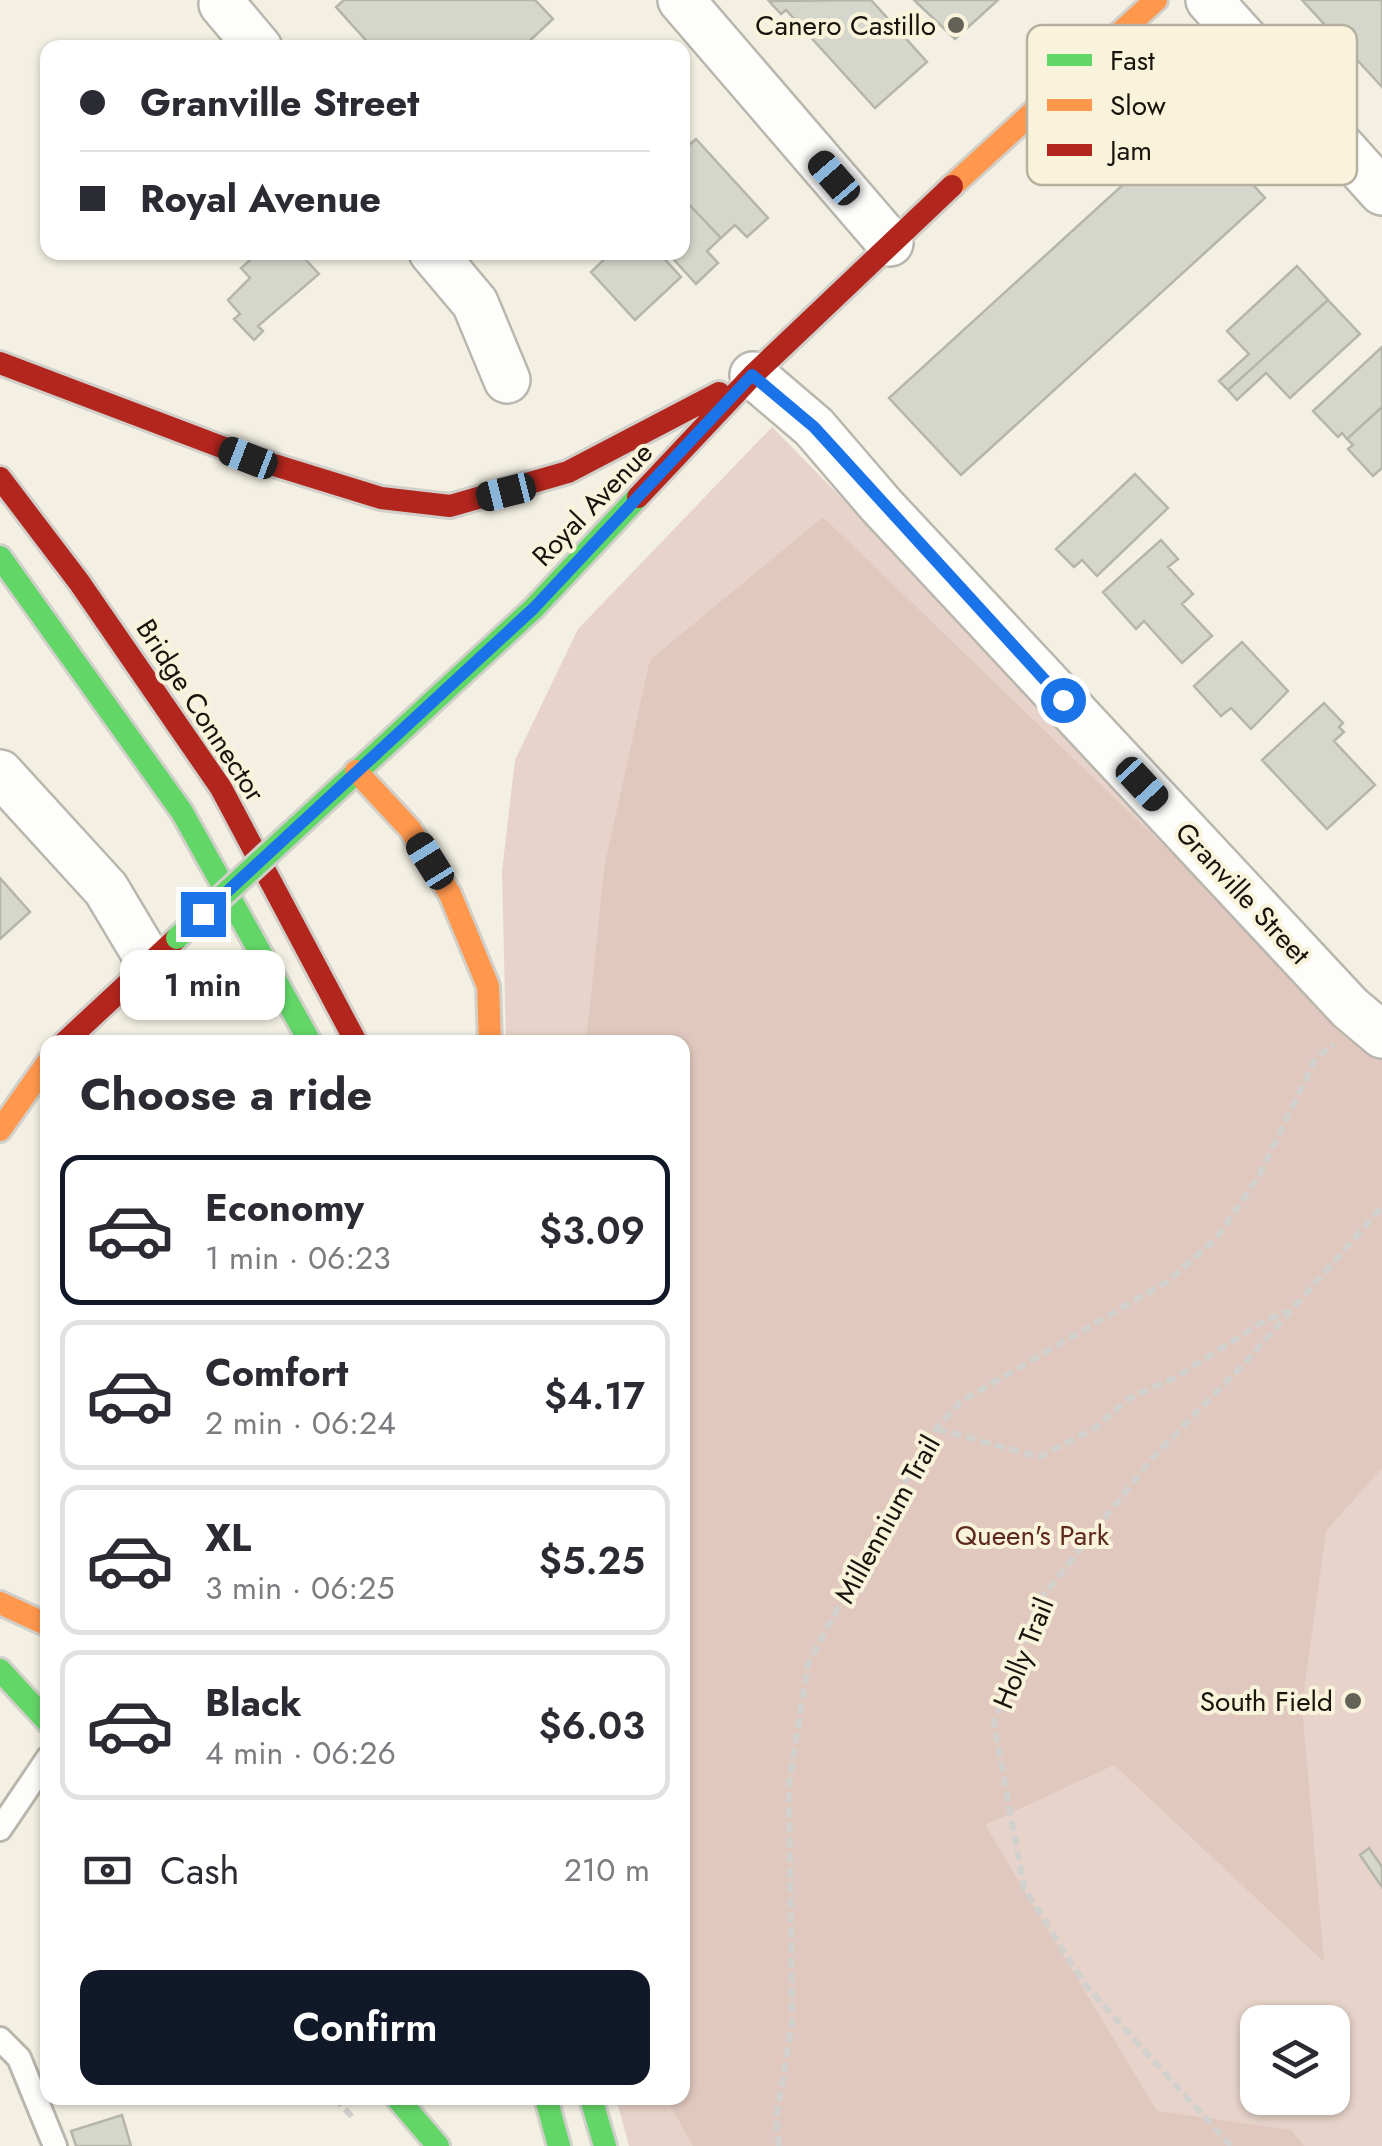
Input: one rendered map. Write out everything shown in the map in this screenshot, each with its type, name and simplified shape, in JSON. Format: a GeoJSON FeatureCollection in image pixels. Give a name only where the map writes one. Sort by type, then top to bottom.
{"type":"FeatureCollection","features":[{"type":"Feature","properties":{"kind":"main road","name":"Royal Avenue"},"geometry":{"type":"LineString","coordinates":[[1129,25],[1156,0]]}},
{"type":"Feature","properties":{"kind":"main road","name":"Royal Avenue"},"geometry":{"type":"LineString","coordinates":[[72,1035],[572,571],[752,375],[1027,117]]}},
{"type":"Feature","properties":{"kind":"main road"},"geometry":{"type":"LineString","coordinates":[[0,363],[248,458],[382,498],[450,506],[568,472],[752,375]]}},
{"type":"Feature","properties":{"kind":"main road","name":"Bridge Connector"},"geometry":{"type":"LineString","coordinates":[[0,478],[79,582],[221,788],[352,1035]]}},
{"type":"Feature","properties":{"kind":"main road"},"geometry":{"type":"LineString","coordinates":[[0,557],[182,812],[306,1035]]}},
{"type":"Feature","properties":{"kind":"main road"},"geometry":{"type":"LineString","coordinates":[[356,771],[410,829],[450,894],[488,986],[490,1035]]}},
{"type":"Feature","properties":{"kind":"main road"},"geometry":{"type":"LineString","coordinates":[[0,1097],[40,1066]]}},
{"type":"Feature","properties":{"kind":"main road"},"geometry":{"type":"LineString","coordinates":[[0,1130],[40,1072]]}},
{"type":"Feature","properties":{"kind":"main road"},"geometry":{"type":"LineString","coordinates":[[0,1602],[40,1621]]}},
{"type":"Feature","properties":{"kind":"main road"},"geometry":{"type":"LineString","coordinates":[[0,1670],[40,1713]]}},
{"type":"Feature","properties":{"kind":"main road"},"geometry":{"type":"LineString","coordinates":[[403,2105],[438,2146]]}},
{"type":"Feature","properties":{"kind":"main road"},"geometry":{"type":"LineString","coordinates":[[548,2105],[559,2146]]}},
{"type":"Feature","properties":{"kind":"main road"},"geometry":{"type":"LineString","coordinates":[[593,2105],[605,2146]]}},
{"type":"Feature","properties":{"kind":"street"},"geometry":{"type":"LineString","coordinates":[[1209,0],[1232,25]]}},
{"type":"Feature","properties":{"kind":"street"},"geometry":{"type":"LineString","coordinates":[[685,1],[890,242]]}},
{"type":"Feature","properties":{"kind":"street"},"geometry":{"type":"LineString","coordinates":[[224,2],[253,40]]}},
{"type":"Feature","properties":{"kind":"street"},"geometry":{"type":"LineString","coordinates":[[1357,164],[1382,192]]}},
{"type":"Feature","properties":{"kind":"street"},"geometry":{"type":"LineString","coordinates":[[439,260],[475,303],[507,380]]}},
{"type":"Feature","properties":{"kind":"street","name":"Granville Street"},"geometry":{"type":"LineString","coordinates":[[752,375],[814,427],[881,505],[1372,1027]]}},
{"type":"Feature","properties":{"kind":"street"},"geometry":{"type":"LineString","coordinates":[[0,773],[163,950]]}},
{"type":"Feature","properties":{"kind":"lane"},"geometry":{"type":"LineString","coordinates":[[0,1829],[40,1770]]}},
{"type":"Feature","properties":{"kind":"lane"},"geometry":{"type":"LineString","coordinates":[[0,2039],[19,2058],[55,2146]]}},
{"type":"Feature","properties":{"kind":"path","name":"Millennium Trail"},"geometry":{"type":"LineString","coordinates":[[779,2146],[776,2120],[792,2023],[789,1785],[808,1664],[885,1514],[936,1428],[960,1402],[1168,1282],[1216,1238],[1260,1176],[1316,1058],[1372,1027]]}},
{"type":"Feature","properties":{"kind":"path","name":"Holly Trail"},"geometry":{"type":"LineString","coordinates":[[1231,2146],[1086,1986],[1024,1888],[994,1724],[1039,1601],[1154,1456],[1294,1309],[1382,1207]]}},
{"type":"Feature","properties":{"kind":"path"},"geometry":{"type":"LineString","coordinates":[[936,1428],[1039,1456],[1094,1429],[1130,1398],[1178,1376],[1264,1321],[1294,1309]]}},
{"type":"Feature","properties":{"kind":"green space","name":"Queen's Park"},"geometry":{"type":"Polygon","coordinates":[[[772,427],[1382,1047],[1382,2146],[629,2146],[618,2105],[690,2105],[690,1035],[506,1035],[502,871],[515,760],[578,629],[772,427]]]}},
{"type":"Feature","properties":{"kind":"green space","name":"Queen's Park"},"geometry":{"type":"Polygon","coordinates":[[[823,517],[1382,1056],[1382,1468],[1326,1531],[1302,1705],[1324,1962],[1114,1765],[985,1825],[1157,2111],[1291,2130],[1304,2146],[693,2146],[670,2105],[690,2105],[690,1035],[587,1035],[605,863],[650,660],[823,517]]]}},
{"type":"Feature","properties":{"kind":"building"},"geometry":{"type":"Polygon","coordinates":[[[344,0],[535,0],[553,19],[531,40],[366,40],[336,7],[344,0]]]}},
{"type":"Feature","properties":{"kind":"building"},"geometry":{"type":"Polygon","coordinates":[[[871,0],[927,62],[875,108],[786,10],[781,14],[769,1],[871,0]]]}},
{"type":"Feature","properties":{"kind":"building","name":"Canero Castillo"},"geometry":{"type":"Polygon","coordinates":[[[914,0],[998,0],[955,39],[914,0]]]}},
{"type":"Feature","properties":{"kind":"building"},"geometry":{"type":"Polygon","coordinates":[[[1302,0],[1382,0],[1382,87],[1357,60],[1357,25],[1325,25],[1302,0]]]}},
{"type":"Feature","properties":{"kind":"building"},"geometry":{"type":"Polygon","coordinates":[[[696,139],[768,218],[747,237],[735,225],[721,238],[690,205],[690,144],[696,139]]]}},
{"type":"Feature","properties":{"kind":"building"},"geometry":{"type":"Polygon","coordinates":[[[1123,185],[1253,185],[1265,198],[961,475],[889,398],[1123,185]]]}},
{"type":"Feature","properties":{"kind":"building"},"geometry":{"type":"Polygon","coordinates":[[[690,205],[721,238],[707,251],[718,263],[696,284],[674,260],[690,260],[690,205]]]}},
{"type":"Feature","properties":{"kind":"building"},"geometry":{"type":"Polygon","coordinates":[[[250,260],[306,260],[319,274],[258,326],[263,331],[254,340],[234,319],[240,314],[228,300],[250,278],[241,268],[250,260]]]}},
{"type":"Feature","properties":{"kind":"building"},"geometry":{"type":"Polygon","coordinates":[[[604,260],[665,260],[681,277],[635,320],[591,272],[604,260]]]}},
{"type":"Feature","properties":{"kind":"building"},"geometry":{"type":"Polygon","coordinates":[[[1297,266],[1328,300],[1228,390],[1219,381],[1249,354],[1227,331],[1297,266]]]}},
{"type":"Feature","properties":{"kind":"building"},"geometry":{"type":"Polygon","coordinates":[[[1328,300],[1360,334],[1290,398],[1266,373],[1237,400],[1228,390],[1328,300]]]}},
{"type":"Feature","properties":{"kind":"building"},"geometry":{"type":"Polygon","coordinates":[[[1382,347],[1382,407],[1347,439],[1342,433],[1338,437],[1313,411],[1382,347]]]}},
{"type":"Feature","properties":{"kind":"building"},"geometry":{"type":"Polygon","coordinates":[[[1382,407],[1382,468],[1373,476],[1348,449],[1353,445],[1347,439],[1382,407]]]}},
{"type":"Feature","properties":{"kind":"building"},"geometry":{"type":"Polygon","coordinates":[[[1135,474],[1168,508],[1097,576],[1082,560],[1074,567],[1056,549],[1135,474]]]}},
{"type":"Feature","properties":{"kind":"building"},"geometry":{"type":"Polygon","coordinates":[[[1161,540],[1178,559],[1168,567],[1193,594],[1182,604],[1212,636],[1182,663],[1144,621],[1136,629],[1103,592],[1161,540]]]}},
{"type":"Feature","properties":{"kind":"building"},"geometry":{"type":"Polygon","coordinates":[[[1242,642],[1288,691],[1251,729],[1231,708],[1221,716],[1194,686],[1242,642]]]}},
{"type":"Feature","properties":{"kind":"building"},"geometry":{"type":"Polygon","coordinates":[[[1324,703],[1343,723],[1339,727],[1344,732],[1334,741],[1375,785],[1327,829],[1262,760],[1324,703]]]}},
{"type":"Feature","properties":{"kind":"building"},"geometry":{"type":"Polygon","coordinates":[[[0,878],[30,912],[0,939],[0,878]]]}},
{"type":"Feature","properties":{"kind":"building"},"geometry":{"type":"Polygon","coordinates":[[[1369,1848],[1382,1867],[1382,1887],[1360,1855],[1369,1848]]]}},
{"type":"Feature","properties":{"kind":"building"},"geometry":{"type":"Polygon","coordinates":[[[122,2115],[131,2146],[76,2146],[71,2131],[122,2115]]]}},
{"type":"Feature","properties":{"kind":"traffic: fast"},"geometry":{"type":"LineString","coordinates":[[307,818],[534,608],[638,497]]}},
{"type":"Feature","properties":{"kind":"traffic: fast"},"geometry":{"type":"LineString","coordinates":[[0,557],[182,812],[306,1035]]}},
{"type":"Feature","properties":{"kind":"traffic: fast"},"geometry":{"type":"LineString","coordinates":[[177,938],[307,818]]}},
{"type":"Feature","properties":{"kind":"traffic: fast"},"geometry":{"type":"LineString","coordinates":[[0,1670],[40,1713]]}},
{"type":"Feature","properties":{"kind":"traffic: fast"},"geometry":{"type":"LineString","coordinates":[[403,2105],[438,2146]]}},
{"type":"Feature","properties":{"kind":"traffic: fast"},"geometry":{"type":"LineString","coordinates":[[548,2105],[559,2146]]}},
{"type":"Feature","properties":{"kind":"traffic: fast"},"geometry":{"type":"LineString","coordinates":[[593,2105],[605,2146]]}},
{"type":"Feature","properties":{"kind":"traffic: slow"},"geometry":{"type":"LineString","coordinates":[[1129,25],[1156,0]]}},
{"type":"Feature","properties":{"kind":"traffic: slow"},"geometry":{"type":"LineString","coordinates":[[952,186],[1027,118]]}},
{"type":"Feature","properties":{"kind":"traffic: slow"},"geometry":{"type":"LineString","coordinates":[[356,771],[410,829],[450,894],[488,986],[490,1035]]}},
{"type":"Feature","properties":{"kind":"traffic: slow"},"geometry":{"type":"LineString","coordinates":[[0,1130],[40,1073]]}},
{"type":"Feature","properties":{"kind":"traffic: slow"},"geometry":{"type":"LineString","coordinates":[[0,1603],[40,1621]]}},
{"type":"Feature","properties":{"kind":"traffic: jam"},"geometry":{"type":"LineString","coordinates":[[638,497],[753,375],[952,186]]}},
{"type":"Feature","properties":{"kind":"traffic: jam"},"geometry":{"type":"LineString","coordinates":[[0,363],[248,457],[381,498],[450,506],[568,472],[719,393]]}},
{"type":"Feature","properties":{"kind":"traffic: jam"},"geometry":{"type":"LineString","coordinates":[[0,478],[79,582],[221,788],[352,1035]]}},
{"type":"Feature","properties":{"kind":"traffic: jam"},"geometry":{"type":"LineString","coordinates":[[73,1035],[177,938]]}},
{"type":"Feature","properties":{"kind":"place","name":"Canero Castillo"},"geometry":{"type":"Point","coordinates":[956,25]}},
{"type":"Feature","properties":{"kind":"place","name":"South Field"},"geometry":{"type":"Point","coordinates":[1353,1701]}},
{"type":"Feature","properties":{"kind":"route"},"geometry":{"type":"LineString","coordinates":[[203,914],[534,608],[752,375],[814,427],[881,505],[1063,700]]}}]}
